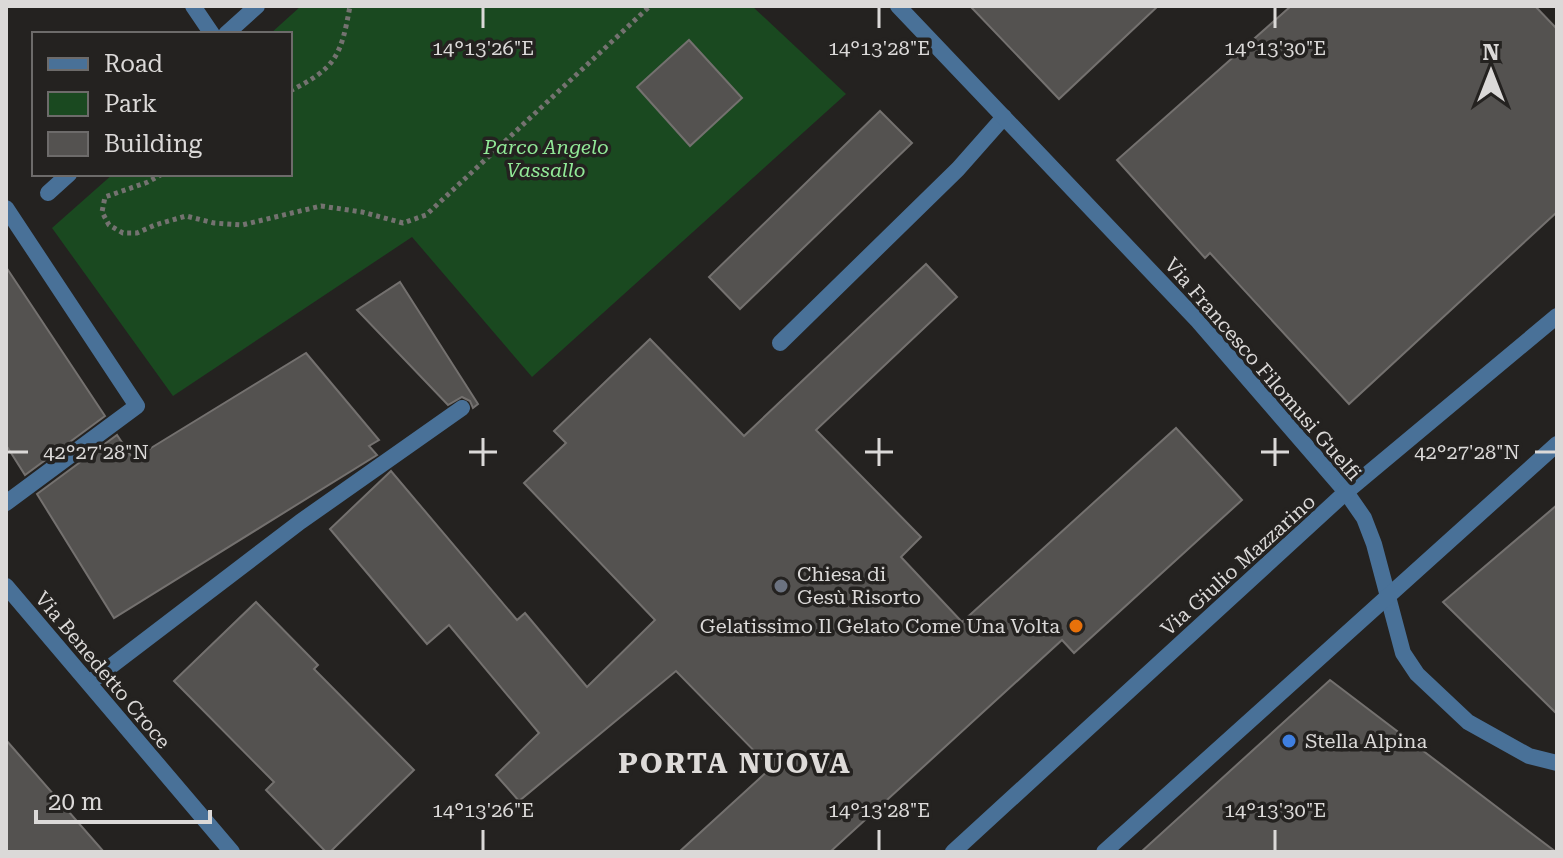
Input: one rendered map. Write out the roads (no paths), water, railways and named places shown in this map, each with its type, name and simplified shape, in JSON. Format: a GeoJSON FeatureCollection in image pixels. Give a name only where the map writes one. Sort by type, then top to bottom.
{"type":"FeatureCollection","features":[{"type":"Feature","properties":{"kind":"street"},"geometry":{"type":"LineString","coordinates":[[193,6],[211,32]]}},
{"type":"Feature","properties":{"kind":"street"},"geometry":{"type":"LineString","coordinates":[[228,32],[257,6]]}},
{"type":"Feature","properties":{"kind":"street","name":"Via Francesco Filomusi Guelfi"},"geometry":{"type":"LineString","coordinates":[[898,6],[1198,321],[1346,492],[1364,518],[1403,653],[1417,674],[1468,722],[1529,756],[1557,763]]}},
{"type":"Feature","properties":{"kind":"street"},"geometry":{"type":"LineString","coordinates":[[780,343],[958,169],[1004,117]]}},
{"type":"Feature","properties":{"kind":"street"},"geometry":{"type":"LineString","coordinates":[[48,193],[67,176]]}},
{"type":"Feature","properties":{"kind":"street"},"geometry":{"type":"LineString","coordinates":[[6,208],[137,406],[6,503]]}},
{"type":"Feature","properties":{"kind":"street","name":"Via Giulio Mazzarino"},"geometry":{"type":"LineString","coordinates":[[953,852],[1346,492],[1557,316]]}},
{"type":"Feature","properties":{"kind":"street"},"geometry":{"type":"LineString","coordinates":[[89,683],[300,522],[462,408]]}},
{"type":"Feature","properties":{"kind":"street"},"geometry":{"type":"LineString","coordinates":[[1104,852],[1557,444]]}},
{"type":"Feature","properties":{"kind":"street","name":"Via Benedetto Croce"},"geometry":{"type":"LineString","coordinates":[[6,586],[232,852]]}},
{"type":"Feature","properties":{"kind":"place","name":"Chiesa di Gesù Risorto"},"geometry":{"type":"Point","coordinates":[781,586]}},
{"type":"Feature","properties":{"kind":"place","name":"Gelatissimo Il Gelato Come Una Volta"},"geometry":{"type":"Point","coordinates":[1076,626]}},
{"type":"Feature","properties":{"kind":"place","name":"Stella Alpina"},"geometry":{"type":"Point","coordinates":[1289,741]}},
{"type":"Feature","properties":{"kind":"district","name":"PORTA NUOVA"},"geometry":{"type":"Point","coordinates":[735,763]}},
{"type":"Feature","properties":{"kind":"park label","name":"Parco Angelo Vassallo"},"geometry":{"type":"Point","coordinates":[546,158]}}]}
